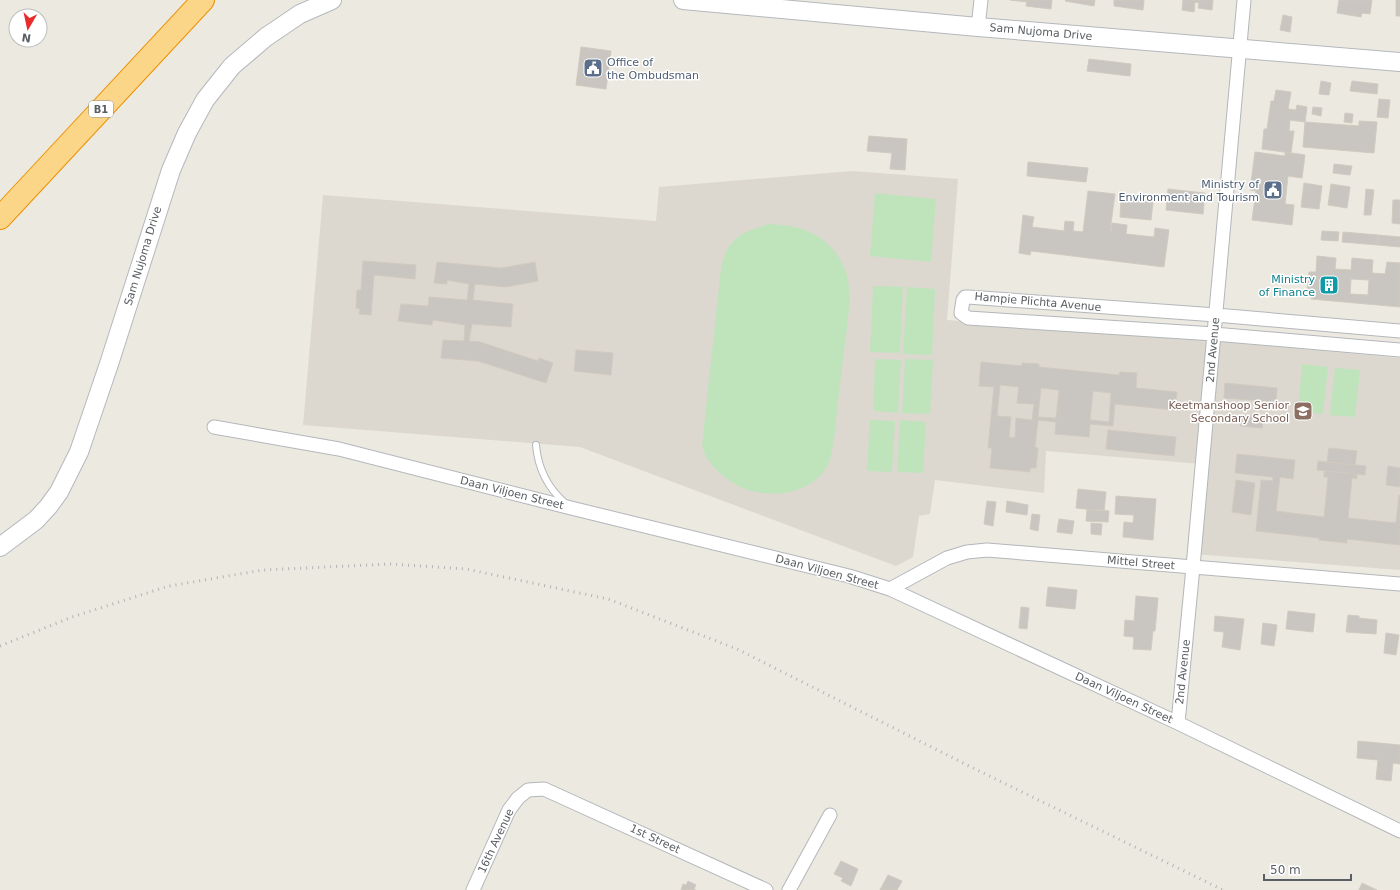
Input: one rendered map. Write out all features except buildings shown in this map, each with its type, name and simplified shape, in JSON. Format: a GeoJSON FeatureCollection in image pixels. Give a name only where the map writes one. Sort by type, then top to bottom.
{"type":"FeatureCollection","features":[{"type":"Feature","properties":{"kind":"highway","name":"B1"},"geometry":{"type":"LineString","coordinates":[[0,218],[203,0]]}},
{"type":"Feature","properties":{"kind":"main road","name":"Sam Nujoma Drive"},"geometry":{"type":"LineString","coordinates":[[0,547],[36,520],[48,507],[59,492],[79,452],[171,170],[187,133],[205,100],[232,66],[266,37],[300,14],[332,0]]}},
{"type":"Feature","properties":{"kind":"main road","name":"Sam Nujoma Drive"},"geometry":{"type":"LineString","coordinates":[[689,1],[978,27],[1400,62]]}},
{"type":"Feature","properties":{"kind":"street"},"geometry":{"type":"LineString","coordinates":[[978,27],[981,0]]}},
{"type":"Feature","properties":{"kind":"street","name":"2nd Avenue"},"geometry":{"type":"LineString","coordinates":[[1178,723],[1244,0]]}},
{"type":"Feature","properties":{"kind":"street","name":"Hampie Plichta Avenue"},"geometry":{"type":"LineString","coordinates":[[1400,331],[1216,315],[968,297],[965,297],[963,300],[961,313],[968,318],[1214,334],[1400,350]]}},
{"type":"Feature","properties":{"kind":"street","name":"Daan Viljoen Street"},"geometry":{"type":"LineString","coordinates":[[214,427],[339,449],[849,576],[890,589],[1178,723],[1400,831]]}},
{"type":"Feature","properties":{"kind":"street","name":"Mittel Street"},"geometry":{"type":"LineString","coordinates":[[890,589],[947,558],[967,552],[987,550],[1400,584]]}},
{"type":"Feature","properties":{"kind":"street","name":"16th Avenue"},"geometry":{"type":"LineString","coordinates":[[473,890],[509,810],[518,798],[528,790],[544,788]]}},
{"type":"Feature","properties":{"kind":"street","name":"1st Street"},"geometry":{"type":"LineString","coordinates":[[544,788],[766,890]]}},
{"type":"Feature","properties":{"kind":"street"},"geometry":{"type":"LineString","coordinates":[[789,890],[830,815]]}},
{"type":"Feature","properties":{"kind":"lane"},"geometry":{"type":"LineString","coordinates":[[536,446],[537,456],[543,476],[555,494],[571,508]]}},
{"type":"Feature","properties":{"kind":"shaded area"},"geometry":{"type":"Polygon","coordinates":[[[852,171],[958,179],[947,320],[1214,341],[1400,358],[1400,570],[1194,554],[1201,464],[1046,451],[1044,493],[935,480],[930,514],[919,516],[913,557],[896,566],[580,447],[303,425],[323,195],[656,221],[659,187],[852,171]]]}},
{"type":"Feature","properties":{"kind":"green space"},"geometry":{"type":"Polygon","coordinates":[[[875,193],[936,199],[931,262],[870,256],[875,193]]]}},
{"type":"Feature","properties":{"kind":"green space"},"geometry":{"type":"Polygon","coordinates":[[[769,224],[802,229],[823,240],[829,245],[845,269],[850,301],[835,432],[828,465],[819,477],[803,488],[776,494],[757,492],[736,485],[713,467],[702,445],[721,268],[724,256],[730,244],[740,236],[751,230],[769,224]]]}},
{"type":"Feature","properties":{"kind":"green space"},"geometry":{"type":"Polygon","coordinates":[[[873,286],[903,287],[900,353],[870,352],[873,286]]]}},
{"type":"Feature","properties":{"kind":"green space"},"geometry":{"type":"Polygon","coordinates":[[[907,287],[935,289],[932,355],[903,354],[907,287]]]}},
{"type":"Feature","properties":{"kind":"green space"},"geometry":{"type":"Polygon","coordinates":[[[875,359],[901,360],[898,413],[873,411],[875,359]]]}},
{"type":"Feature","properties":{"kind":"green space"},"geometry":{"type":"Polygon","coordinates":[[[905,359],[933,360],[930,414],[902,413],[905,359]]]}},
{"type":"Feature","properties":{"kind":"green space"},"geometry":{"type":"Polygon","coordinates":[[[1302,364],[1328,367],[1323,414],[1298,411],[1302,364]]]}},
{"type":"Feature","properties":{"kind":"green space"},"geometry":{"type":"Polygon","coordinates":[[[1335,368],[1360,370],[1355,417],[1330,415],[1335,368]]]}},
{"type":"Feature","properties":{"kind":"green space"},"geometry":{"type":"Polygon","coordinates":[[[870,420],[895,421],[892,472],[867,471],[870,420]]]}},
{"type":"Feature","properties":{"kind":"green space"},"geometry":{"type":"Polygon","coordinates":[[[900,420],[926,422],[923,473],[897,472],[900,420]]]}},
{"type":"Feature","properties":{"kind":"railway"},"geometry":{"type":"LineString","coordinates":[[0,646],[72,617],[169,586],[263,570],[390,564],[466,569],[608,599],[737,649],[969,766],[1223,890]]}},
{"type":"Feature","properties":{"kind":"place","name":"Office of the Ombudsman"},"geometry":{"type":"Point","coordinates":[593,68]}},
{"type":"Feature","properties":{"kind":"place","name":"Ministry of Environment and Tourism"},"geometry":{"type":"Point","coordinates":[1273,190]}},
{"type":"Feature","properties":{"kind":"place","name":"Ministry of Finance"},"geometry":{"type":"Point","coordinates":[1329,285]}},
{"type":"Feature","properties":{"kind":"place","name":"Keetmanshoop Senior Secondary School"},"geometry":{"type":"Point","coordinates":[1303,411]}}]}
